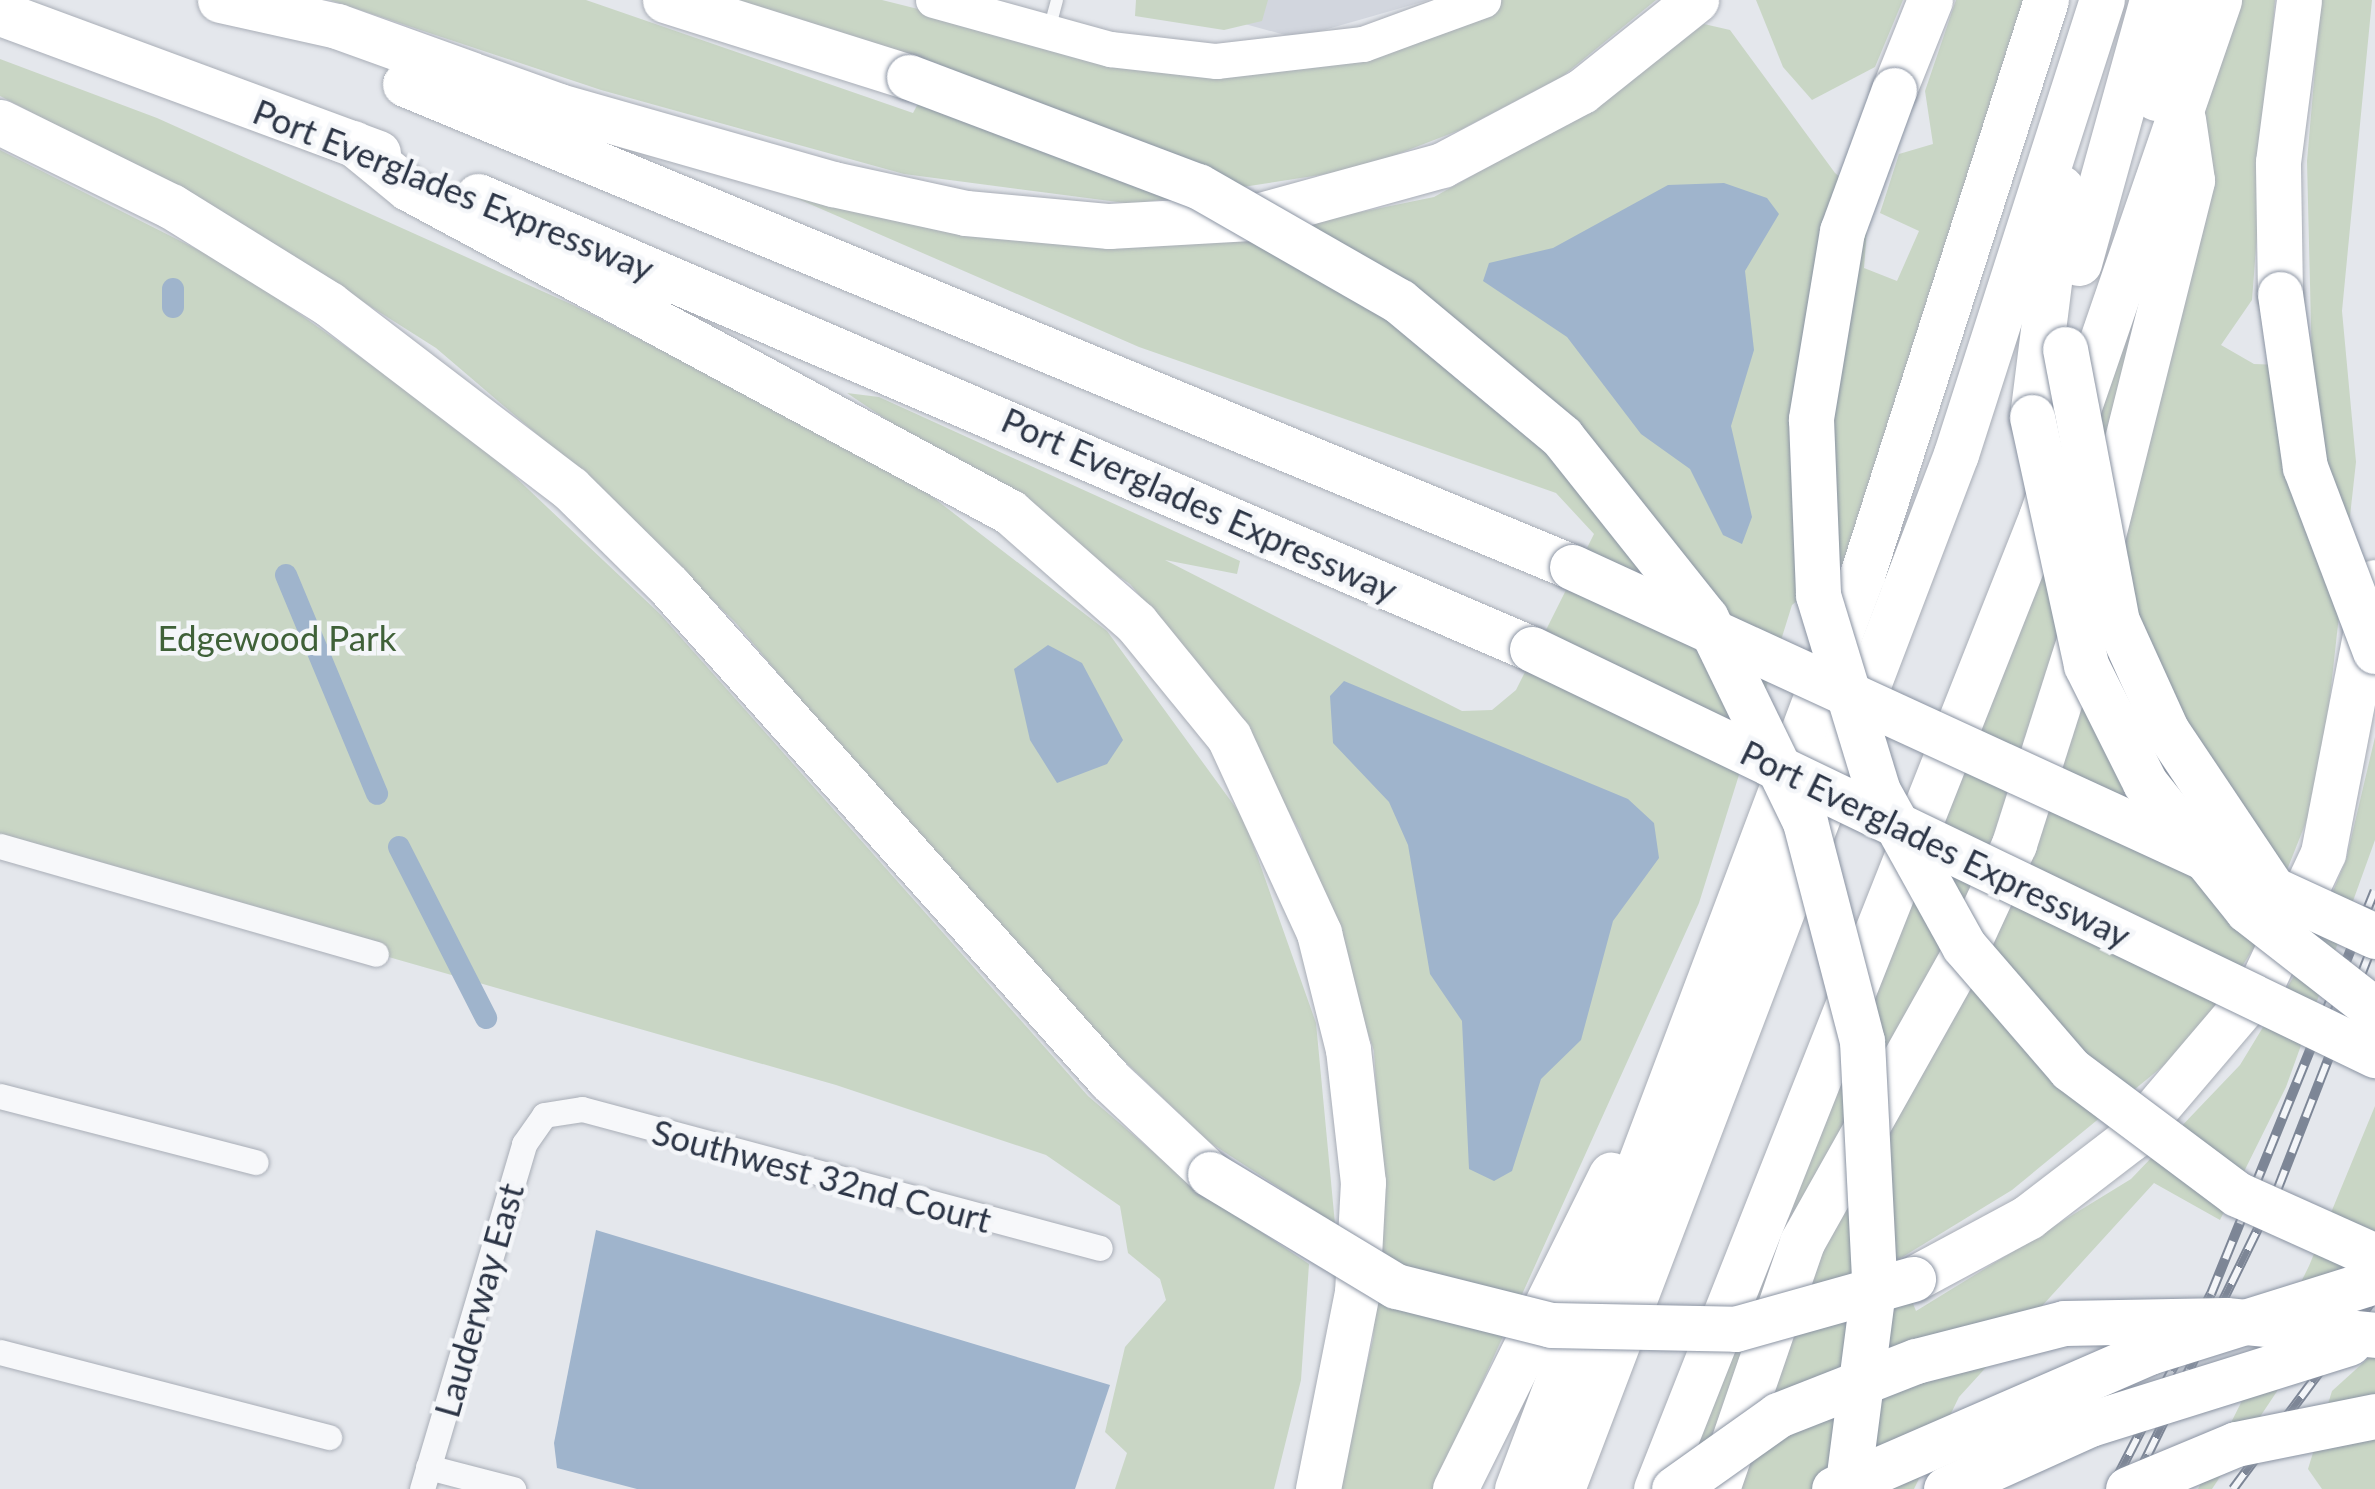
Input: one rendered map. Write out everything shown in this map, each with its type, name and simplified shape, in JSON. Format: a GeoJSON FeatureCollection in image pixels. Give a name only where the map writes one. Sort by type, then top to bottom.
{"type":"FeatureCollection","features":[{"type":"Feature","properties":{"kind":"highway"},"geometry":{"type":"LineString","coordinates":[[198,0],[1103,365],[1572,566],[2375,936]]}},
{"type":"Feature","properties":{"kind":"highway"},"geometry":{"type":"LineString","coordinates":[[220,0],[337,26],[559,106],[833,184],[966,213],[1123,226],[1302,209],[1442,164],[1582,91],[1696,0]]}},
{"type":"Feature","properties":{"kind":"highway"},"geometry":{"type":"LineString","coordinates":[[665,0],[909,77],[1198,186],[1399,301],[1562,437],[1706,618],[1805,822],[1862,1041],[1874,1282],[1847,1489]]}},
{"type":"Feature","properties":{"kind":"highway"},"geometry":{"type":"LineString","coordinates":[[1930,0],[1838,249],[1811,419],[1818,595],[1878,791],[1964,946],[2070,1069],[2220,1184],[2375,1256]]}},
{"type":"Feature","properties":{"kind":"highway"},"geometry":{"type":"LineString","coordinates":[[1517,1489],[1862,575],[2046,0]]}},
{"type":"Feature","properties":{"kind":"highway"},"geometry":{"type":"LineString","coordinates":[[1562,1489],[1956,454],[2102,0]]}},
{"type":"Feature","properties":{"kind":"highway"},"geometry":{"type":"LineString","coordinates":[[2119,0],[2062,180],[2032,417],[2086,665],[2146,783],[2248,910],[2375,1010]]}},
{"type":"Feature","properties":{"kind":"highway"},"geometry":{"type":"LineString","coordinates":[[2152,0],[2097,179],[2065,348],[2116,621],[2167,731],[2271,886],[2375,970]]}},
{"type":"Feature","properties":{"kind":"highway"},"geometry":{"type":"LineString","coordinates":[[1630,1489],[1743,1180],[2061,383],[2185,0]]}},
{"type":"Feature","properties":{"kind":"highway"},"geometry":{"type":"LineString","coordinates":[[1656,1489],[2041,517],[2219,0]]}},
{"type":"Feature","properties":{"kind":"highway"},"geometry":{"type":"LineString","coordinates":[[2300,0],[2278,162],[2280,294],[2305,467],[2375,651]]}},
{"type":"Feature","properties":{"kind":"highway","name":"Port Everglades Expressway"},"geometry":{"type":"LineString","coordinates":[[0,13],[353,143],[1532,650],[2375,1054]]}},
{"type":"Feature","properties":{"kind":"highway"},"geometry":{"type":"LineString","coordinates":[[1717,1489],[1802,1242],[1960,961],[2042,771],[2192,180],[2182,112]]}},
{"type":"Feature","properties":{"kind":"highway"},"geometry":{"type":"LineString","coordinates":[[0,122],[172,206],[330,304],[570,488],[669,586],[1110,1080],[1210,1174],[1396,1286],[1551,1325],[1735,1329],[1817,1313],[1913,1279],[2028,1217],[2132,1138],[2261,986],[2323,853],[2375,582]]}},
{"type":"Feature","properties":{"kind":"highway"},"geometry":{"type":"LineString","coordinates":[[353,143],[408,188],[1010,512],[1136,623],[1229,737],[1319,933],[1350,1068],[1363,1182],[1357,1292],[1318,1489]]}},
{"type":"Feature","properties":{"kind":"highway"},"geometry":{"type":"LineString","coordinates":[[1455,1489],[1584,1222],[1686,1043]]}},
{"type":"Feature","properties":{"kind":"highway"},"geometry":{"type":"LineString","coordinates":[[1834,1489],[2150,1352],[2375,1281]]}},
{"type":"Feature","properties":{"kind":"highway"},"geometry":{"type":"LineString","coordinates":[[1674,1489],[1778,1415],[1916,1360],[2064,1323],[2226,1320],[2375,1335]]}},
{"type":"Feature","properties":{"kind":"highway"},"geometry":{"type":"LineString","coordinates":[[1946,1489],[2090,1424],[2375,1335]]}},
{"type":"Feature","properties":{"kind":"highway"},"geometry":{"type":"LineString","coordinates":[[2128,1489],[2236,1444],[2375,1416]]}},
{"type":"Feature","properties":{"kind":"street"},"geometry":{"type":"LineString","coordinates":[[934,0],[1052,16],[1137,54],[1243,61],[1363,44],[1483,0]]}},
{"type":"Feature","properties":{"kind":"street"},"geometry":{"type":"LineString","coordinates":[[0,846],[376,954]]}},
{"type":"Feature","properties":{"kind":"street"},"geometry":{"type":"LineString","coordinates":[[0,1096],[256,1162]]}},
{"type":"Feature","properties":{"kind":"street","name":"Southwest 32nd Court"},"geometry":{"type":"LineString","coordinates":[[544,1115],[582,1110],[1100,1248]]}},
{"type":"Feature","properties":{"kind":"street","name":"Lauderway East"},"geometry":{"type":"LineString","coordinates":[[425,1478],[524,1144],[544,1115]]}},
{"type":"Feature","properties":{"kind":"street"},"geometry":{"type":"LineString","coordinates":[[0,1352],[329,1437]]}},
{"type":"Feature","properties":{"kind":"street"},"geometry":{"type":"LineString","coordinates":[[425,1478],[513,1489]]}},
{"type":"Feature","properties":{"kind":"shaded area"},"geometry":{"type":"Polygon","coordinates":[[[1158,0],[1429,0],[1296,38],[1158,0]]]}},
{"type":"Feature","properties":{"kind":"green space"},"geometry":{"type":"Polygon","coordinates":[[[330,0],[586,0],[913,113],[939,64],[734,0],[882,0],[1162,70],[1268,73],[1398,47],[1494,0],[1656,0],[1563,76],[1460,130],[1359,169],[1133,204],[904,174],[601,90],[330,0]]]}},
{"type":"Feature","properties":{"kind":"green space"},"geometry":{"type":"Polygon","coordinates":[[[1136,0],[1268,0],[1262,21],[1224,30],[1135,16],[1136,0]]]}},
{"type":"Feature","properties":{"kind":"green space"},"geometry":{"type":"Polygon","coordinates":[[[1756,0],[1903,0],[1875,67],[1812,100],[1783,67],[1756,0]]]}},
{"type":"Feature","properties":{"kind":"green space"},"geometry":{"type":"Polygon","coordinates":[[[1956,0],[2041,0],[1846,561],[1792,605],[1699,903],[1434,1489],[1337,1489],[1373,1339],[1382,1196],[1374,1051],[1300,832],[1219,691],[1130,584],[847,393],[879,397],[1240,561],[1237,574],[1165,560],[1462,711],[1492,710],[1516,690],[1594,534],[1556,493],[1139,347],[766,185],[1327,219],[1434,197],[1599,105],[1704,24],[1730,30],[1835,173],[1869,202],[1864,268],[1897,281],[1919,231],[1880,213],[1899,154],[1933,144],[1925,91],[1956,0]]]}},
{"type":"Feature","properties":{"kind":"green space"},"geometry":{"type":"Polygon","coordinates":[[[2241,0],[2275,0],[2252,300],[2221,345],[2254,364],[2312,366],[2307,161],[2321,0],[2372,0],[2342,311],[2356,462],[2320,787],[2260,938],[2196,1039],[2012,1190],[1896,1261],[1916,1311],[2131,1179],[2240,1065],[2305,958],[2346,860],[2375,737],[2375,840],[2286,1087],[2220,1220],[2154,1183],[1959,1397],[1914,1489],[1680,1489],[2089,430],[2241,0]]]}},
{"type":"Feature","properties":{"kind":"green space"},"geometry":{"type":"Polygon","coordinates":[[[0,59],[157,118],[573,305],[900,472],[1107,631],[1244,819],[1316,1023],[1335,1224],[1209,1142],[1015,956],[735,622],[573,465],[436,348],[209,204],[0,96],[0,59]]]}},
{"type":"Feature","properties":{"kind":"green space","name":"Edgewood Park"},"geometry":{"type":"Polygon","coordinates":[[[0,150],[236,269],[472,436],[660,614],[1088,1096],[1195,1188],[1309,1264],[1301,1380],[1274,1489],[1115,1489],[1127,1453],[1105,1432],[1125,1347],[1166,1300],[1160,1279],[1128,1253],[1120,1206],[1046,1155],[836,1085],[0,846],[0,150]]]}},
{"type":"Feature","properties":{"kind":"green space"},"geometry":{"type":"Polygon","coordinates":[[[2375,1106],[2375,1244],[2212,1489],[2198,1489],[2309,1266],[2375,1106]]]}},
{"type":"Feature","properties":{"kind":"green space"},"geometry":{"type":"Polygon","coordinates":[[[2375,1352],[2375,1489],[2322,1489],[2308,1469],[2332,1391],[2375,1352]]]}},
{"type":"Feature","properties":{"kind":"water"},"geometry":{"type":"Polygon","coordinates":[[[1724,183],[1767,198],[1779,214],[1745,271],[1754,350],[1731,426],[1752,517],[1742,544],[1723,535],[1690,469],[1641,434],[1567,337],[1483,281],[1489,263],[1553,248],[1668,185],[1724,183]]]}},
{"type":"Feature","properties":{"kind":"water"},"geometry":{"type":"Polygon","coordinates":[[[1048,645],[1082,663],[1123,740],[1107,764],[1057,783],[1030,740],[1014,669],[1048,645]]]}},
{"type":"Feature","properties":{"kind":"water"},"geometry":{"type":"Polygon","coordinates":[[[1344,681],[1628,799],[1654,823],[1659,858],[1613,921],[1581,1040],[1541,1079],[1512,1171],[1494,1181],[1469,1169],[1462,1021],[1430,974],[1408,845],[1389,802],[1333,743],[1330,696],[1344,681]]]}},
{"type":"Feature","properties":{"kind":"water"},"geometry":{"type":"Polygon","coordinates":[[[596,1230],[1110,1385],[1075,1489],[637,1489],[557,1468],[554,1443],[596,1230]]]}},
{"type":"Feature","properties":{"kind":"waterway"},"geometry":{"type":"LineString","coordinates":[[173,289],[173,307]]}},
{"type":"Feature","properties":{"kind":"waterway"},"geometry":{"type":"LineString","coordinates":[[286,575],[377,794]]}},
{"type":"Feature","properties":{"kind":"waterway"},"geometry":{"type":"LineString","coordinates":[[399,847],[486,1018]]}},
{"type":"Feature","properties":{"kind":"railway"},"geometry":{"type":"LineString","coordinates":[[2111,1489],[2211,1294],[2375,891]]}},
{"type":"Feature","properties":{"kind":"railway"},"geometry":{"type":"LineString","coordinates":[[2131,1489],[2278,1188],[2375,939]]}},
{"type":"Feature","properties":{"kind":"railway"},"geometry":{"type":"LineString","coordinates":[[2233,1489],[2375,1297]]}}]}
